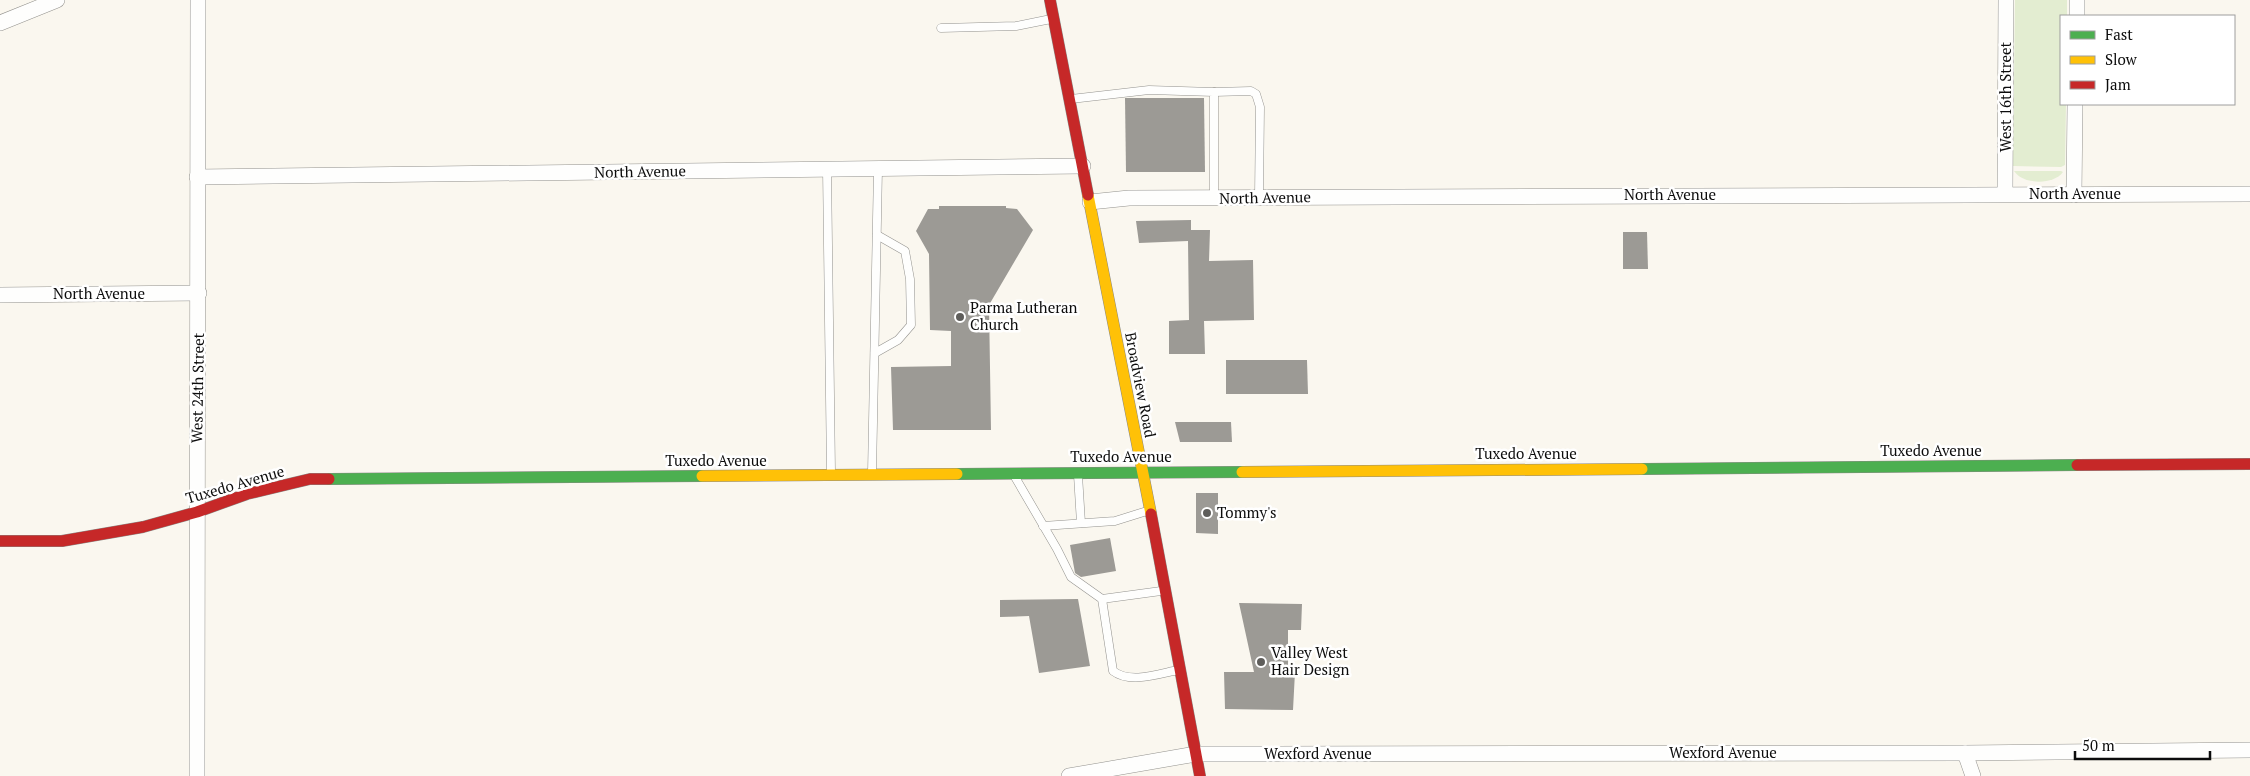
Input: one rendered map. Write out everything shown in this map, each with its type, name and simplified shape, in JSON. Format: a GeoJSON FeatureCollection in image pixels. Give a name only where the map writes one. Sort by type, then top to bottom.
{"type":"FeatureCollection","features":[{"type":"Feature","properties":{"kind":"street"},"geometry":{"type":"LineString","coordinates":[[0,23],[57,0]]}},
{"type":"Feature","properties":{"kind":"street","name":"West 24th Street"},"geometry":{"type":"LineString","coordinates":[[198,0],[198,776]]}},
{"type":"Feature","properties":{"kind":"street","name":"Broadview Road"},"geometry":{"type":"LineString","coordinates":[[1050,0],[1143,472],[1200,776]]}},
{"type":"Feature","properties":{"kind":"street","name":"West 16th Street"},"geometry":{"type":"LineString","coordinates":[[2005,194],[2006,0]]}},
{"type":"Feature","properties":{"kind":"street"},"geometry":{"type":"LineString","coordinates":[[2077,0],[2077,15]]}},
{"type":"Feature","properties":{"kind":"street"},"geometry":{"type":"LineString","coordinates":[[2074,195],[2076,105]]}},
{"type":"Feature","properties":{"kind":"street","name":"North Avenue"},"geometry":{"type":"LineString","coordinates":[[197,177],[1083,166]]}},
{"type":"Feature","properties":{"kind":"street","name":"North Avenue"},"geometry":{"type":"LineString","coordinates":[[1090,202],[1128,198],[1214,199],[1259,197],[2250,194]]}},
{"type":"Feature","properties":{"kind":"street","name":"North Avenue"},"geometry":{"type":"LineString","coordinates":[[0,295],[199,293]]}},
{"type":"Feature","properties":{"kind":"street","name":"Tuxedo Avenue"},"geometry":{"type":"LineString","coordinates":[[0,541],[62,541],[143,526],[197,512],[247,494],[310,479],[2250,464]]}},
{"type":"Feature","properties":{"kind":"street","name":"Wexford Avenue"},"geometry":{"type":"LineString","coordinates":[[1069,776],[1196,754],[1966,753],[2250,750]]}},
{"type":"Feature","properties":{"kind":"street"},"geometry":{"type":"LineString","coordinates":[[1966,753],[1974,776]]}},
{"type":"Feature","properties":{"kind":"lane"},"geometry":{"type":"LineString","coordinates":[[941,28],[1016,26],[1053,18]]}},
{"type":"Feature","properties":{"kind":"lane"},"geometry":{"type":"LineString","coordinates":[[1069,99],[1148,90],[1252,91],[1256,94],[1260,107],[1259,197]]}},
{"type":"Feature","properties":{"kind":"lane"},"geometry":{"type":"LineString","coordinates":[[1214,92],[1214,199]]}},
{"type":"Feature","properties":{"kind":"lane"},"geometry":{"type":"LineString","coordinates":[[872,475],[878,169]]}},
{"type":"Feature","properties":{"kind":"lane"},"geometry":{"type":"LineString","coordinates":[[827,170],[831,475]]}},
{"type":"Feature","properties":{"kind":"lane"},"geometry":{"type":"LineString","coordinates":[[875,352],[898,340],[911,325],[910,280],[905,251],[877,235]]}},
{"type":"Feature","properties":{"kind":"lane"},"geometry":{"type":"LineString","coordinates":[[1013,473],[1070,577],[1102,600],[1164,590]]}},
{"type":"Feature","properties":{"kind":"lane"},"geometry":{"type":"LineString","coordinates":[[1078,473],[1081,523]]}},
{"type":"Feature","properties":{"kind":"lane"},"geometry":{"type":"LineString","coordinates":[[1043,526],[1115,521],[1150,510]]}},
{"type":"Feature","properties":{"kind":"lane"},"geometry":{"type":"LineString","coordinates":[[1102,600],[1112,671],[1121,677],[1143,677],[1180,670]]}},
{"type":"Feature","properties":{"kind":"green space"},"geometry":{"type":"Polygon","coordinates":[[[2015,0],[2067,0],[2067,15],[2060,15],[2060,105],[2066,105],[2065,165],[2061,167],[2013,166],[2015,0]]]}},
{"type":"Feature","properties":{"kind":"green space"},"geometry":{"type":"Polygon","coordinates":[[[2014,171],[2063,172],[2053,179],[2039,182],[2024,179],[2014,171]]]}},
{"type":"Feature","properties":{"kind":"building"},"geometry":{"type":"Polygon","coordinates":[[[1125,98],[1204,98],[1205,172],[1126,172],[1125,98]]]}},
{"type":"Feature","properties":{"kind":"building","name":"Parma Lutheran Church"},"geometry":{"type":"Polygon","coordinates":[[[939,206],[1006,206],[1006,208],[1017,209],[1033,230],[989,305],[991,430],[893,430],[891,367],[951,366],[951,331],[930,330],[929,254],[916,231],[928,209],[939,209],[939,206]]]}},
{"type":"Feature","properties":{"kind":"building"},"geometry":{"type":"Polygon","coordinates":[[[1191,220],[1191,230],[1210,230],[1209,261],[1253,260],[1254,320],[1204,321],[1205,354],[1169,354],[1169,321],[1189,320],[1188,241],[1139,243],[1136,221],[1191,220]]]}},
{"type":"Feature","properties":{"kind":"building"},"geometry":{"type":"Polygon","coordinates":[[[1623,232],[1647,232],[1648,269],[1623,269],[1623,232]]]}},
{"type":"Feature","properties":{"kind":"building"},"geometry":{"type":"Polygon","coordinates":[[[1226,360],[1307,360],[1308,394],[1226,394],[1226,360]]]}},
{"type":"Feature","properties":{"kind":"building"},"geometry":{"type":"Polygon","coordinates":[[[1175,422],[1231,422],[1232,442],[1180,442],[1175,422]]]}},
{"type":"Feature","properties":{"kind":"building","name":"Tommy's"},"geometry":{"type":"Polygon","coordinates":[[[1196,493],[1218,493],[1218,534],[1196,533],[1196,493]]]}},
{"type":"Feature","properties":{"kind":"building"},"geometry":{"type":"Polygon","coordinates":[[[1110,538],[1116,571],[1081,577],[1075,573],[1070,545],[1110,538]]]}},
{"type":"Feature","properties":{"kind":"building"},"geometry":{"type":"Polygon","coordinates":[[[1078,599],[1090,666],[1039,673],[1029,616],[1000,617],[1000,600],[1078,599]]]}},
{"type":"Feature","properties":{"kind":"building"},"geometry":{"type":"Polygon","coordinates":[[[1239,603],[1302,604],[1301,630],[1288,630],[1288,672],[1295,672],[1293,710],[1225,709],[1224,672],[1254,672],[1239,603]]]}},
{"type":"Feature","properties":{"kind":"traffic: fast"},"geometry":{"type":"LineString","coordinates":[[1642,469],[2077,465]]}},
{"type":"Feature","properties":{"kind":"traffic: fast"},"geometry":{"type":"LineString","coordinates":[[957,474],[1242,472]]}},
{"type":"Feature","properties":{"kind":"traffic: fast"},"geometry":{"type":"LineString","coordinates":[[329,479],[702,476]]}},
{"type":"Feature","properties":{"kind":"traffic: slow"},"geometry":{"type":"LineString","coordinates":[[1088,195],[1151,514]]}},
{"type":"Feature","properties":{"kind":"traffic: slow"},"geometry":{"type":"LineString","coordinates":[[1242,472],[1642,469]]}},
{"type":"Feature","properties":{"kind":"traffic: slow"},"geometry":{"type":"LineString","coordinates":[[702,476],[957,474]]}},
{"type":"Feature","properties":{"kind":"traffic: jam"},"geometry":{"type":"LineString","coordinates":[[1050,0],[1088,195]]}},
{"type":"Feature","properties":{"kind":"traffic: jam"},"geometry":{"type":"LineString","coordinates":[[2077,465],[2250,464]]}},
{"type":"Feature","properties":{"kind":"traffic: jam"},"geometry":{"type":"LineString","coordinates":[[0,541],[62,541],[143,527],[197,512],[247,494],[310,479],[329,479]]}},
{"type":"Feature","properties":{"kind":"traffic: jam"},"geometry":{"type":"LineString","coordinates":[[1151,514],[1200,776]]}},
{"type":"Feature","properties":{"kind":"place","name":"Parma Lutheran Church"},"geometry":{"type":"Point","coordinates":[960,317]}},
{"type":"Feature","properties":{"kind":"place","name":"Tommy's"},"geometry":{"type":"Point","coordinates":[1207,513]}},
{"type":"Feature","properties":{"kind":"place","name":"Valley West Hair Design"},"geometry":{"type":"Point","coordinates":[1261,662]}}]}
